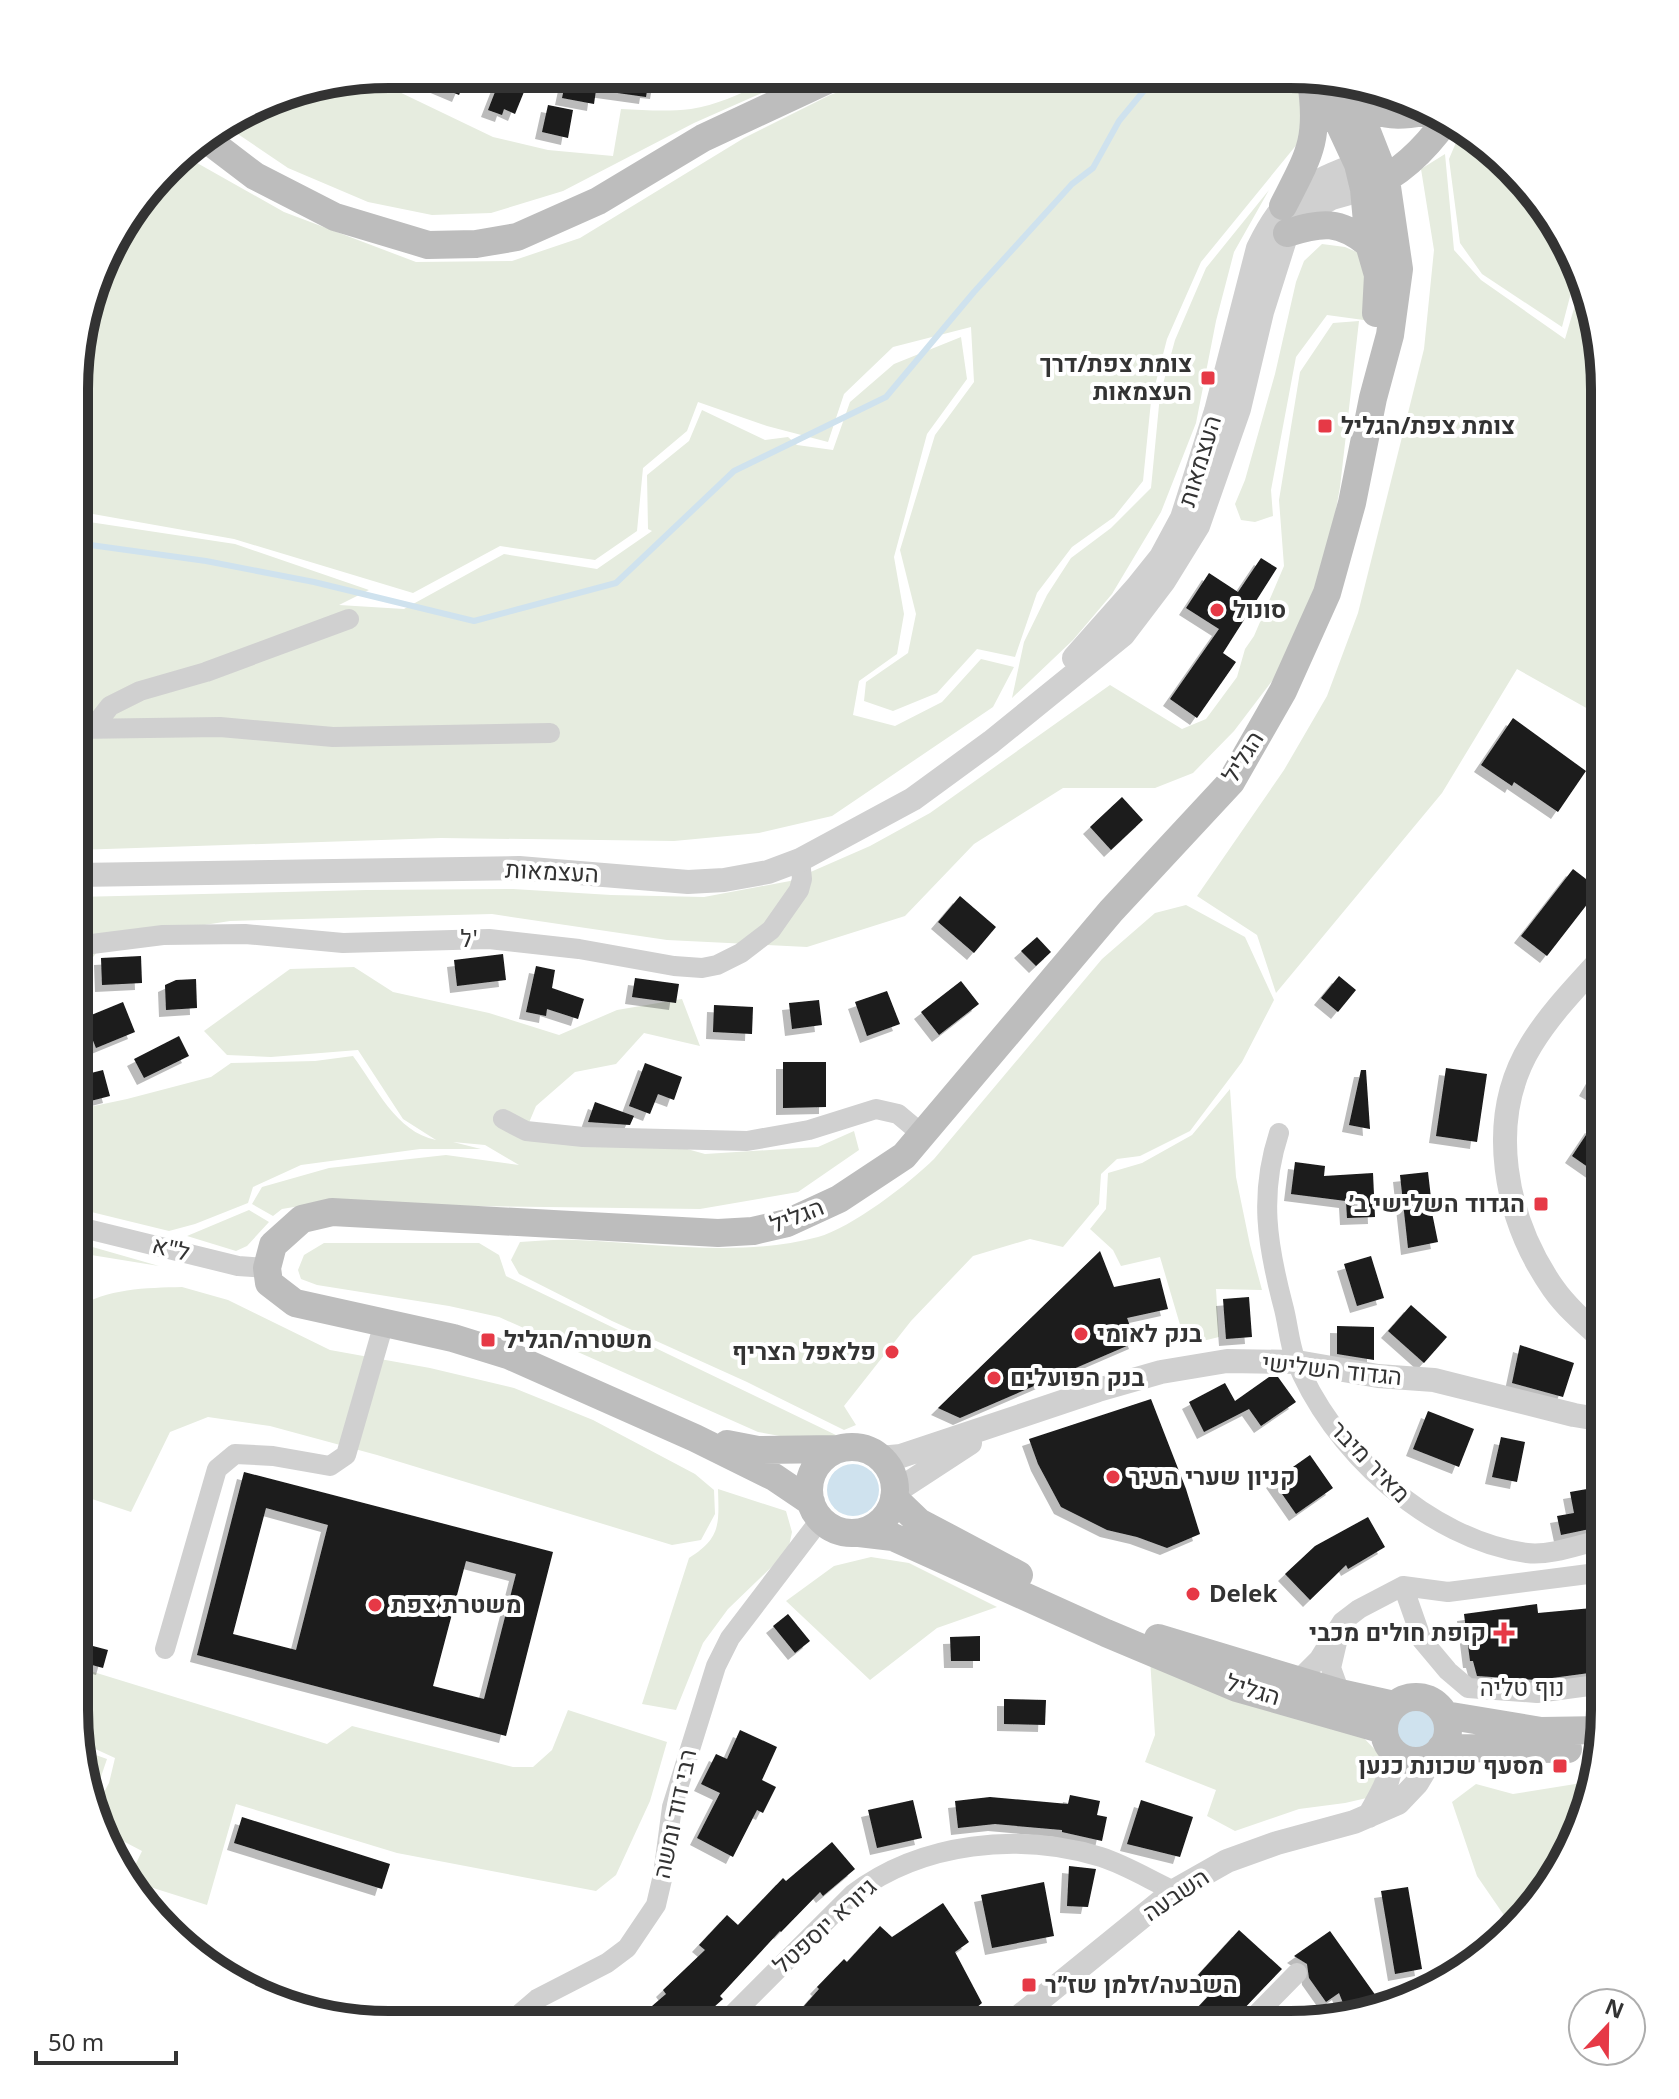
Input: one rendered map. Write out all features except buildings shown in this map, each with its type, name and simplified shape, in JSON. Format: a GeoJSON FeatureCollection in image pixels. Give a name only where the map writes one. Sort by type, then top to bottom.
{"type":"FeatureCollection","features":[{"type":"Feature","properties":{"kind":"main road"},"geometry":{"type":"LineString","coordinates":[[214,145],[255,176],[335,217],[428,245],[476,244],[517,237],[558,220],[598,201],[703,138],[810,88]]}},
{"type":"Feature","properties":{"kind":"main road"},"geometry":{"type":"LineString","coordinates":[[1313,89],[1314,134],[1285,220],[1350,229],[1369,244]]}},
{"type":"Feature","properties":{"kind":"main road"},"geometry":{"type":"LineString","coordinates":[[1323,90],[1372,173]]}},
{"type":"Feature","properties":{"kind":"main road"},"geometry":{"type":"LineString","coordinates":[[1351,95],[1372,173]]}},
{"type":"Feature","properties":{"kind":"main road"},"geometry":{"type":"LineString","coordinates":[[1357,96],[1369,107],[1384,114],[1398,117],[1413,114]]}},
{"type":"Feature","properties":{"kind":"main road"},"geometry":{"type":"LineString","coordinates":[[1372,173],[1423,119]]}},
{"type":"Feature","properties":{"kind":"main road"},"geometry":{"type":"LineString","coordinates":[[1372,173],[1432,139],[1440,128]]}},
{"type":"Feature","properties":{"kind":"main road","name":"הגליל"},"geometry":{"type":"LineString","coordinates":[[1372,173],[1369,244],[1378,275],[1373,398]]}},
{"type":"Feature","properties":{"kind":"main road","name":"הגליל"},"geometry":{"type":"LineString","coordinates":[[267,1268],[273,1245],[302,1219],[332,1212],[718,1233],[753,1231],[787,1223],[839,1199],[904,1156],[1111,911],[1231,782],[1283,691],[1327,593],[1352,503],[1373,398],[1390,335],[1399,269],[1372,173]]}},
{"type":"Feature","properties":{"kind":"main road"},"geometry":{"type":"LineString","coordinates":[[267,1268],[269,1283],[295,1303],[453,1338],[508,1355],[695,1438],[774,1477],[832,1528],[845,1533],[859,1533],[873,1528],[884,1520],[892,1508],[894,1480],[888,1466],[863,1449],[758,1450],[695,1438]]}},
{"type":"Feature","properties":{"kind":"main road"},"geometry":{"type":"LineString","coordinates":[[816,1511],[810,1481],[824,1457],[837,1449]]}},
{"type":"Feature","properties":{"kind":"main road","name":"הגליל"},"geometry":{"type":"LineString","coordinates":[[894,1495],[919,1522],[1031,1581],[1149,1635],[1340,1693],[1390,1728]]}},
{"type":"Feature","properties":{"kind":"main road","name":"הגליל"},"geometry":{"type":"LineString","coordinates":[[859,1533],[893,1537],[1237,1688],[1390,1728]]}},
{"type":"Feature","properties":{"kind":"main road"},"geometry":{"type":"LineString","coordinates":[[1437,1752],[1448,1732],[1445,1715],[1431,1701],[1422,1698],[1403,1700],[1390,1728],[1406,1759],[1425,1759],[1437,1752],[1588,1749]]}},
{"type":"Feature","properties":{"kind":"main road"},"geometry":{"type":"LineString","coordinates":[[1445,1715],[1541,1731],[1590,1730]]}},
{"type":"Feature","properties":{"kind":"street","name":"העצמאות"},"geometry":{"type":"LineString","coordinates":[[88,875],[519,868],[688,882],[724,880],[768,872],[800,860],[913,799],[991,742],[1109,622],[1161,557],[1192,493],[1258,248],[1285,220],[1309,185],[1372,173]]}},
{"type":"Feature","properties":{"kind":"street"},"geometry":{"type":"LineString","coordinates":[[88,725],[110,706],[140,691],[206,672],[349,619]]}},
{"type":"Feature","properties":{"kind":"street"},"geometry":{"type":"LineString","coordinates":[[88,729],[220,727],[347,737],[550,733]]}},
{"type":"Feature","properties":{"kind":"street","name":"ל'"},"geometry":{"type":"LineString","coordinates":[[88,944],[163,935],[245,934],[343,943],[489,939],[702,968],[717,965],[741,953],[771,930],[799,890],[802,879],[800,860]]}},
{"type":"Feature","properties":{"kind":"street"},"geometry":{"type":"LineString","coordinates":[[1591,971],[1542,1028],[1517,1072],[1509,1102],[1505,1164],[1520,1222],[1536,1260],[1561,1298],[1591,1327]]}},
{"type":"Feature","properties":{"kind":"street"},"geometry":{"type":"LineString","coordinates":[[503,1119],[526,1131],[583,1137],[747,1141],[809,1130],[876,1109],[898,1114],[923,1135]]}},
{"type":"Feature","properties":{"kind":"street","name":"מאיר מיבר"},"geometry":{"type":"LineString","coordinates":[[1279,1133],[1269,1164],[1265,1212],[1273,1268],[1297,1362],[1318,1405],[1372,1469],[1414,1507],[1450,1529],[1491,1545],[1530,1554],[1591,1542]]}},
{"type":"Feature","properties":{"kind":"street","name":"ל\"א"},"geometry":{"type":"LineString","coordinates":[[88,1229],[238,1266],[267,1268]]}},
{"type":"Feature","properties":{"kind":"street"},"geometry":{"type":"LineString","coordinates":[[165,1649],[217,1469],[235,1454],[273,1456],[330,1466],[346,1455],[384,1323]]}},
{"type":"Feature","properties":{"kind":"street","name":"הגדוד השלישי"},"geometry":{"type":"LineString","coordinates":[[880,1458],[901,1456],[1013,1417],[1161,1372],[1227,1361],[1297,1362],[1378,1376],[1434,1380],[1591,1418]]}},
{"type":"Feature","properties":{"kind":"street","name":"הגדוד השלישי"},"geometry":{"type":"LineString","coordinates":[[894,1495],[927,1469],[1013,1417]]}},
{"type":"Feature","properties":{"kind":"street","name":"רבי דוד ומשה"},"geometry":{"type":"LineString","coordinates":[[523,2011],[537,1999],[607,1963],[627,1948],[656,1905],[672,1807],[716,1666],[730,1638],[816,1511]]}},
{"type":"Feature","properties":{"kind":"street"},"geometry":{"type":"LineString","coordinates":[[1297,1681],[1319,1659],[1342,1622],[1359,1609],[1403,1586],[1448,1592],[1591,1574]]}},
{"type":"Feature","properties":{"kind":"street","name":"נוף טליה"},"geometry":{"type":"LineString","coordinates":[[1403,1586],[1422,1640],[1448,1671],[1468,1688],[1537,1693],[1591,1686]]}},
{"type":"Feature","properties":{"kind":"street"},"geometry":{"type":"LineString","coordinates":[[1340,1693],[1331,1668],[1342,1622]]}},
{"type":"Feature","properties":{"kind":"street"},"geometry":{"type":"LineString","coordinates":[[1369,1816],[1386,1787],[1392,1767],[1390,1728]]}},
{"type":"Feature","properties":{"kind":"street","name":"השבעה"},"geometry":{"type":"LineString","coordinates":[[1026,2011],[1174,1891],[1227,1861],[1369,1816],[1398,1803],[1417,1783],[1437,1752]]}},
{"type":"Feature","properties":{"kind":"street","name":"גיורא יוספטל"},"geometry":{"type":"LineString","coordinates":[[736,2011],[853,1894],[875,1878],[905,1864],[941,1853],[979,1846],[1016,1844],[1062,1849],[1102,1857],[1174,1891]]}},
{"type":"Feature","properties":{"kind":"street"},"geometry":{"type":"LineString","coordinates":[[1260,2011],[1297,1973]]}},
{"type":"Feature","properties":{"kind":"shaded area"},"geometry":{"type":"Polygon","coordinates":[[[391,88],[493,137],[548,150],[613,156],[621,109],[691,109],[751,88],[773,88],[694,123],[563,191],[491,213],[432,215],[368,202],[288,168],[234,131],[274,111],[311,98],[391,88]]]}},
{"type":"Feature","properties":{"kind":"shaded area"},"geometry":{"type":"Polygon","coordinates":[[[850,88],[1307,89],[1309,106],[1298,143],[1201,262],[1167,339],[1151,401],[1143,481],[1114,517],[1072,547],[1037,593],[1015,657],[977,649],[937,693],[893,711],[864,701],[866,682],[908,653],[916,614],[900,550],[935,435],[974,382],[971,327],[893,347],[844,394],[828,442],[767,426],[698,402],[687,431],[643,468],[637,531],[595,560],[500,546],[413,593],[234,539],[88,513],[88,389],[98,311],[128,238],[163,190],[193,161],[284,212],[416,262],[512,261],[580,238],[744,138],[850,88]]]}},
{"type":"Feature","properties":{"kind":"shaded area"},"geometry":{"type":"Polygon","coordinates":[[[1457,139],[1473,150],[1516,190],[1551,238],[1573,288],[1562,327],[1482,274],[1460,243],[1449,159],[1457,139]]]}},
{"type":"Feature","properties":{"kind":"shaded area"},"geometry":{"type":"Polygon","coordinates":[[[1445,154],[1454,250],[1481,280],[1565,339],[1577,298],[1581,311],[1591,389],[1591,711],[1517,669],[1442,793],[1276,993],[1257,935],[1197,896],[1284,770],[1327,696],[1358,613],[1424,349],[1434,250],[1421,169],[1445,154]]]}},
{"type":"Feature","properties":{"kind":"shaded area"},"geometry":{"type":"Polygon","coordinates":[[[1269,190],[1234,252],[1216,321],[1196,423],[1161,512],[1112,594],[1073,640],[1012,698],[1024,642],[1047,595],[1071,558],[1111,528],[1151,488],[1160,395],[1175,340],[1206,268],[1269,190]]]}},
{"type":"Feature","properties":{"kind":"shaded area"},"geometry":{"type":"Polygon","coordinates":[[[1322,244],[1345,247],[1366,256],[1371,321],[1327,315],[1296,357],[1271,490],[1273,516],[1255,522],[1241,520],[1235,504],[1245,480],[1275,374],[1296,282],[1304,261],[1322,244]]]}},
{"type":"Feature","properties":{"kind":"shaded area"},"geometry":{"type":"Polygon","coordinates":[[[1359,321],[1340,487],[1326,566],[1291,656],[1234,731],[1193,773],[1155,788],[1063,788],[974,844],[905,916],[807,947],[667,940],[492,914],[230,921],[107,940],[88,963],[88,897],[513,889],[704,897],[790,881],[870,846],[930,813],[1110,685],[1182,729],[1206,719],[1237,677],[1245,649],[1254,636],[1284,566],[1279,500],[1300,372],[1333,323],[1359,321]]]}},
{"type":"Feature","properties":{"kind":"shaded area"},"geometry":{"type":"Polygon","coordinates":[[[961,337],[967,379],[927,434],[894,557],[904,614],[897,654],[859,681],[853,715],[895,726],[942,702],[981,659],[1014,667],[993,707],[832,816],[759,833],[674,841],[441,838],[88,850],[88,522],[235,544],[369,590],[339,605],[404,609],[504,554],[597,569],[652,531],[648,529],[647,475],[689,441],[702,410],[765,440],[788,437],[797,445],[833,450],[850,402],[894,364],[961,337]]]}},
{"type":"Feature","properties":{"kind":"shaded area"},"geometry":{"type":"Polygon","coordinates":[[[1186,905],[1245,937],[1274,1000],[1242,1062],[1190,1131],[1140,1156],[1117,1159],[1101,1174],[1099,1204],[1063,1247],[1030,1239],[973,1256],[911,1321],[844,1406],[856,1425],[844,1430],[612,1321],[519,1274],[511,1260],[520,1242],[568,1240],[697,1248],[759,1247],[818,1237],[847,1224],[895,1192],[934,1159],[1102,959],[1155,913],[1186,905]]]}},
{"type":"Feature","properties":{"kind":"shaded area"},"geometry":{"type":"Polygon","coordinates":[[[354,967],[393,992],[489,1013],[559,1035],[617,1010],[682,999],[700,1046],[644,1033],[616,1064],[575,1072],[536,1106],[528,1125],[662,1142],[705,1154],[818,1147],[854,1131],[859,1150],[798,1192],[700,1209],[312,1204],[282,1209],[273,1216],[252,1204],[262,1187],[329,1168],[446,1155],[519,1165],[485,1145],[453,1142],[481,1149],[420,1149],[301,1165],[253,1187],[248,1203],[169,1231],[88,1211],[88,1107],[211,1077],[231,1063],[315,1061],[353,1056],[398,1118],[409,1128],[436,1140],[403,1119],[358,1050],[271,1057],[227,1055],[204,1031],[290,969],[354,967]]]}},
{"type":"Feature","properties":{"kind":"shaded area"},"geometry":{"type":"Polygon","coordinates":[[[1230,1089],[1236,1177],[1262,1290],[1216,1289],[1219,1337],[1186,1345],[1160,1257],[1121,1266],[1113,1250],[1090,1229],[1106,1209],[1108,1173],[1142,1163],[1192,1135],[1230,1089]]]}},
{"type":"Feature","properties":{"kind":"shaded area"},"geometry":{"type":"Polygon","coordinates":[[[249,1210],[269,1222],[247,1246],[236,1251],[187,1236],[249,1210]]]}},
{"type":"Feature","properties":{"kind":"shaded area"},"geometry":{"type":"Polygon","coordinates":[[[324,1243],[479,1243],[499,1255],[506,1276],[838,1436],[802,1440],[758,1432],[499,1317],[317,1285],[301,1279],[298,1270],[304,1255],[324,1243]]]}},
{"type":"Feature","properties":{"kind":"shaded area"},"geometry":{"type":"Polygon","coordinates":[[[88,1246],[159,1266],[88,1254],[88,1246]]]}},
{"type":"Feature","properties":{"kind":"shaded area"},"geometry":{"type":"Polygon","coordinates":[[[182,1287],[228,1300],[330,1350],[430,1368],[514,1388],[593,1420],[695,1474],[714,1490],[715,1514],[701,1540],[672,1545],[377,1455],[270,1426],[208,1417],[170,1432],[131,1512],[88,1498],[88,1302],[113,1293],[182,1287]]]}},
{"type":"Feature","properties":{"kind":"shaded area"},"geometry":{"type":"Polygon","coordinates":[[[718,1489],[786,1511],[792,1532],[788,1551],[728,1609],[703,1643],[676,1710],[642,1704],[689,1558],[707,1544],[716,1529],[718,1489]]]}},
{"type":"Feature","properties":{"kind":"shaded area"},"geometry":{"type":"Polygon","coordinates":[[[871,1557],[909,1563],[997,1607],[937,1628],[870,1680],[786,1601],[834,1566],[871,1557]]]}},
{"type":"Feature","properties":{"kind":"shaded area"},"geometry":{"type":"Polygon","coordinates":[[[1150,1659],[1360,1734],[1382,1757],[1371,1797],[1299,1809],[1235,1831],[1207,1816],[1216,1790],[1145,1762],[1155,1735],[1150,1659]]]}},
{"type":"Feature","properties":{"kind":"shaded area"},"geometry":{"type":"Polygon","coordinates":[[[88,1670],[327,1744],[352,1726],[513,1767],[533,1767],[552,1750],[568,1710],[667,1742],[650,1801],[616,1875],[596,1891],[397,1853],[236,1804],[207,1905],[145,1885],[133,1869],[142,1851],[117,1838],[101,1798],[109,1783],[115,1758],[91,1747],[88,1670]]]}},
{"type":"Feature","properties":{"kind":"shaded area"},"geometry":{"type":"Polygon","coordinates":[[[92,1753],[107,1759],[98,1786],[92,1753]]]}},
{"type":"Feature","properties":{"kind":"shaded area"},"geometry":{"type":"Polygon","coordinates":[[[1582,1783],[1568,1825],[1551,1861],[1507,1919],[1477,1876],[1452,1802],[1476,1784],[1513,1794],[1582,1783]]]}},
{"type":"Feature","properties":{"kind":"water"},"geometry":{"type":"Polygon","coordinates":[[[853,1464],[871,1472],[879,1490],[871,1508],[853,1516],[835,1508],[827,1490],[835,1472],[853,1464]]]}},
{"type":"Feature","properties":{"kind":"water"},"geometry":{"type":"Polygon","coordinates":[[[1417,1704],[1435,1711],[1442,1729],[1435,1747],[1417,1754],[1399,1747],[1392,1729],[1399,1711],[1417,1704]]]}},
{"type":"Feature","properties":{"kind":"waterway"},"geometry":{"type":"LineString","coordinates":[[88,545],[206,561],[314,582],[474,621],[616,583],[734,471],[886,397],[974,292],[1072,184],[1093,168],[1119,121],[1146,88]]}},
{"type":"Feature","properties":{"kind":"place","name":"צומת צפת/דרך העצמאות"},"geometry":{"type":"Point","coordinates":[1208,378]}},
{"type":"Feature","properties":{"kind":"place","name":"צומת צפת/הגליל"},"geometry":{"type":"Point","coordinates":[1325,426]}},
{"type":"Feature","properties":{"kind":"place","name":"סונול"},"geometry":{"type":"Point","coordinates":[1217,610]}},
{"type":"Feature","properties":{"kind":"place","name":"הגדוד השלישי ב׳"},"geometry":{"type":"Point","coordinates":[1541,1204]}},
{"type":"Feature","properties":{"kind":"place","name":"בנק לאומי"},"geometry":{"type":"Point","coordinates":[1081,1334]}},
{"type":"Feature","properties":{"kind":"place","name":"משטרה/הגליל"},"geometry":{"type":"Point","coordinates":[488,1340]}},
{"type":"Feature","properties":{"kind":"place","name":"פלאפל הצריף"},"geometry":{"type":"Point","coordinates":[892,1352]}},
{"type":"Feature","properties":{"kind":"place","name":"בנק הפועלים"},"geometry":{"type":"Point","coordinates":[994,1378]}},
{"type":"Feature","properties":{"kind":"place","name":"קניון שערי העיר"},"geometry":{"type":"Point","coordinates":[1113,1477]}},
{"type":"Feature","properties":{"kind":"place","name":"Delek"},"geometry":{"type":"Point","coordinates":[1193,1594]}},
{"type":"Feature","properties":{"kind":"place","name":"משטרת צפת"},"geometry":{"type":"Point","coordinates":[375,1605]}},
{"type":"Feature","properties":{"kind":"place","name":"קופת חולים מכבי"},"geometry":{"type":"Point","coordinates":[1504,1633]}},
{"type":"Feature","properties":{"kind":"place","name":"מסעף שכונת כנען"},"geometry":{"type":"Point","coordinates":[1560,1766]}},
{"type":"Feature","properties":{"kind":"place","name":"השבעה/זלמן שז״ר"},"geometry":{"type":"Point","coordinates":[1029,1985]}}]}
